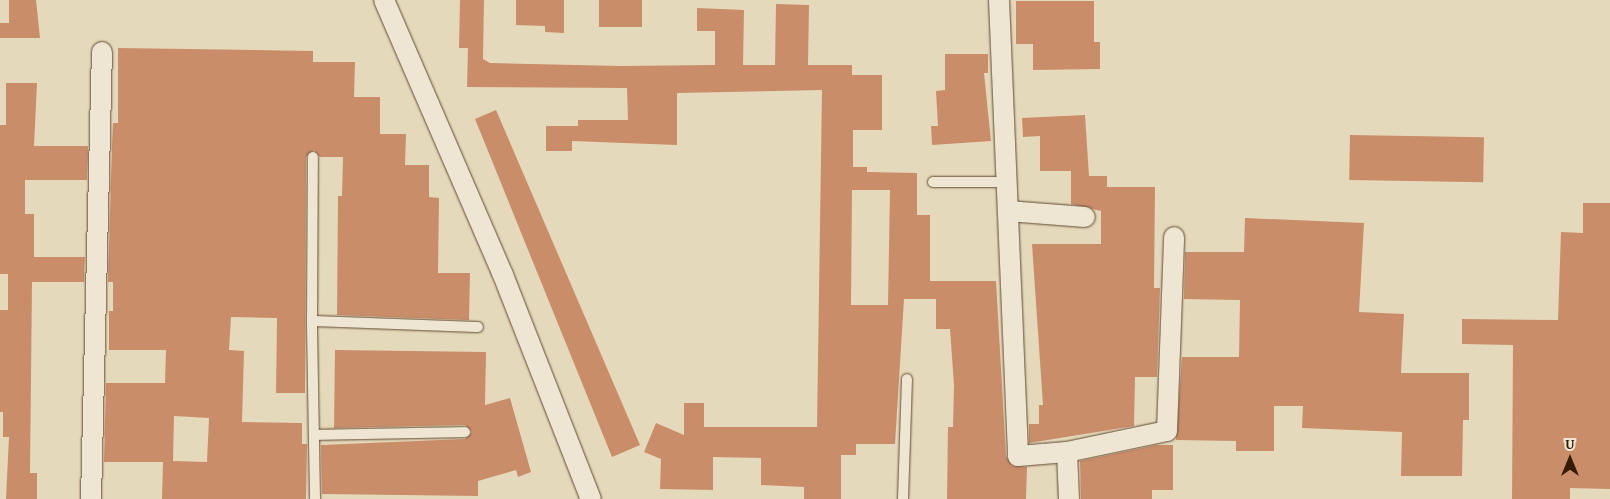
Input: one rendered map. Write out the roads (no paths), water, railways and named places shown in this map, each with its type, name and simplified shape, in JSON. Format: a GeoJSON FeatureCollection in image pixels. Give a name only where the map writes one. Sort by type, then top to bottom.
{"type":"FeatureCollection","features":[{"type":"Feature","properties":{"kind":"street"},"geometry":{"type":"LineString","coordinates":[[384,0],[503,275],[591,499]]}},
{"type":"Feature","properties":{"kind":"street"},"geometry":{"type":"LineString","coordinates":[[999,0],[1004,182],[1008,211],[1017,453],[1022,458],[1067,452],[1167,431],[1174,237]]}},
{"type":"Feature","properties":{"kind":"street"},"geometry":{"type":"LineString","coordinates":[[92,499],[102,52]]}},
{"type":"Feature","properties":{"kind":"street"},"geometry":{"type":"LineString","coordinates":[[1008,211],[1085,217]]}},
{"type":"Feature","properties":{"kind":"street"},"geometry":{"type":"LineString","coordinates":[[1067,452],[1069,499]]}},
{"type":"Feature","properties":{"kind":"lane"},"geometry":{"type":"LineString","coordinates":[[313,156],[314,499]]}},
{"type":"Feature","properties":{"kind":"lane"},"geometry":{"type":"LineString","coordinates":[[932,182],[1004,182]]}},
{"type":"Feature","properties":{"kind":"lane"},"geometry":{"type":"LineString","coordinates":[[312,321],[478,328]]}},
{"type":"Feature","properties":{"kind":"lane"},"geometry":{"type":"LineString","coordinates":[[903,499],[907,379]]}},
{"type":"Feature","properties":{"kind":"lane"},"geometry":{"type":"LineString","coordinates":[[314,435],[465,432]]}}]}
